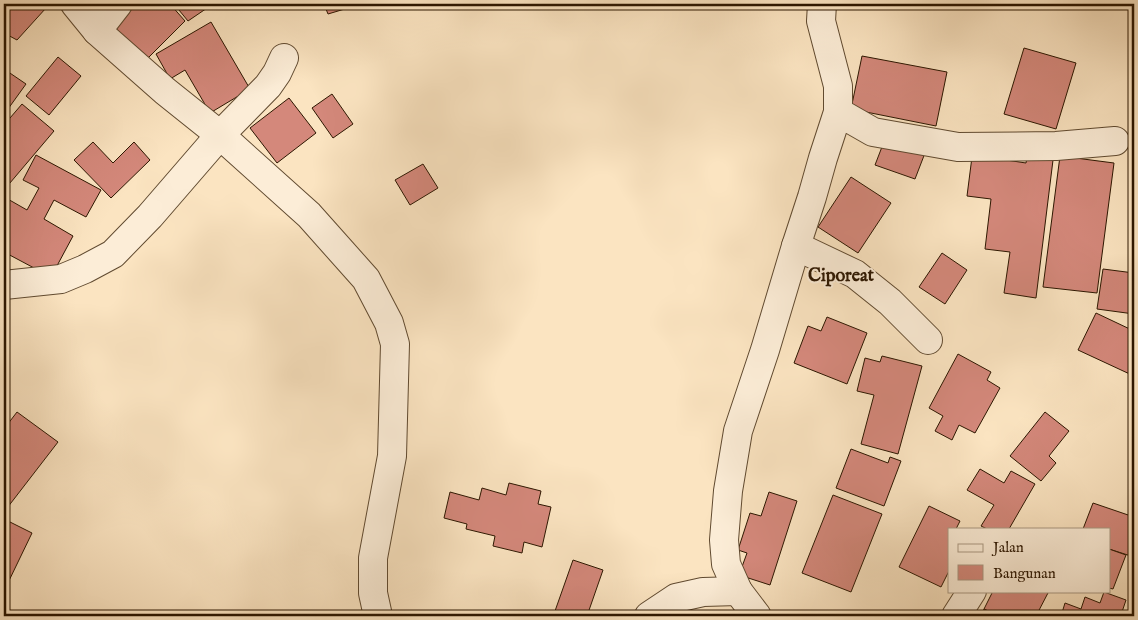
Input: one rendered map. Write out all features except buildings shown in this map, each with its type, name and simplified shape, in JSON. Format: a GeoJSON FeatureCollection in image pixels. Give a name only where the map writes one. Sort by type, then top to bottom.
{"type":"FeatureCollection","features":[{"type":"Feature","properties":{"kind":"street"},"geometry":{"type":"LineString","coordinates":[[75,4],[97,32],[165,91],[220,135],[309,215],[366,278],[389,323],[394,344],[392,456],[373,558],[373,593],[378,616]]}},
{"type":"Feature","properties":{"kind":"street"},"geometry":{"type":"LineString","coordinates":[[97,32],[118,4]]}},
{"type":"Feature","properties":{"kind":"street"},"geometry":{"type":"LineString","coordinates":[[757,616],[738,591],[726,564],[724,540],[728,491],[738,431],[765,350],[838,112],[838,86],[821,21],[822,4]]}},
{"type":"Feature","properties":{"kind":"street"},"geometry":{"type":"LineString","coordinates":[[4,284],[61,279],[113,254],[150,216],[220,135],[268,86],[284,58]]}},
{"type":"Feature","properties":{"kind":"street"},"geometry":{"type":"LineString","coordinates":[[838,112],[873,132],[958,147],[1056,146],[1115,141]]}},
{"type":"Feature","properties":{"kind":"street"},"geometry":{"type":"LineString","coordinates":[[796,246],[855,274],[890,302],[928,340]]}},
{"type":"Feature","properties":{"kind":"street"},"geometry":{"type":"LineString","coordinates":[[650,616],[676,598],[703,592],[738,591]]}},
{"type":"Feature","properties":{"kind":"street"},"geometry":{"type":"LineString","coordinates":[[956,616],[971,592]]}},
{"type":"Feature","properties":{"kind":"district","name":"Ciporeat"},"geometry":{"type":"Point","coordinates":[841,275]}}]}
